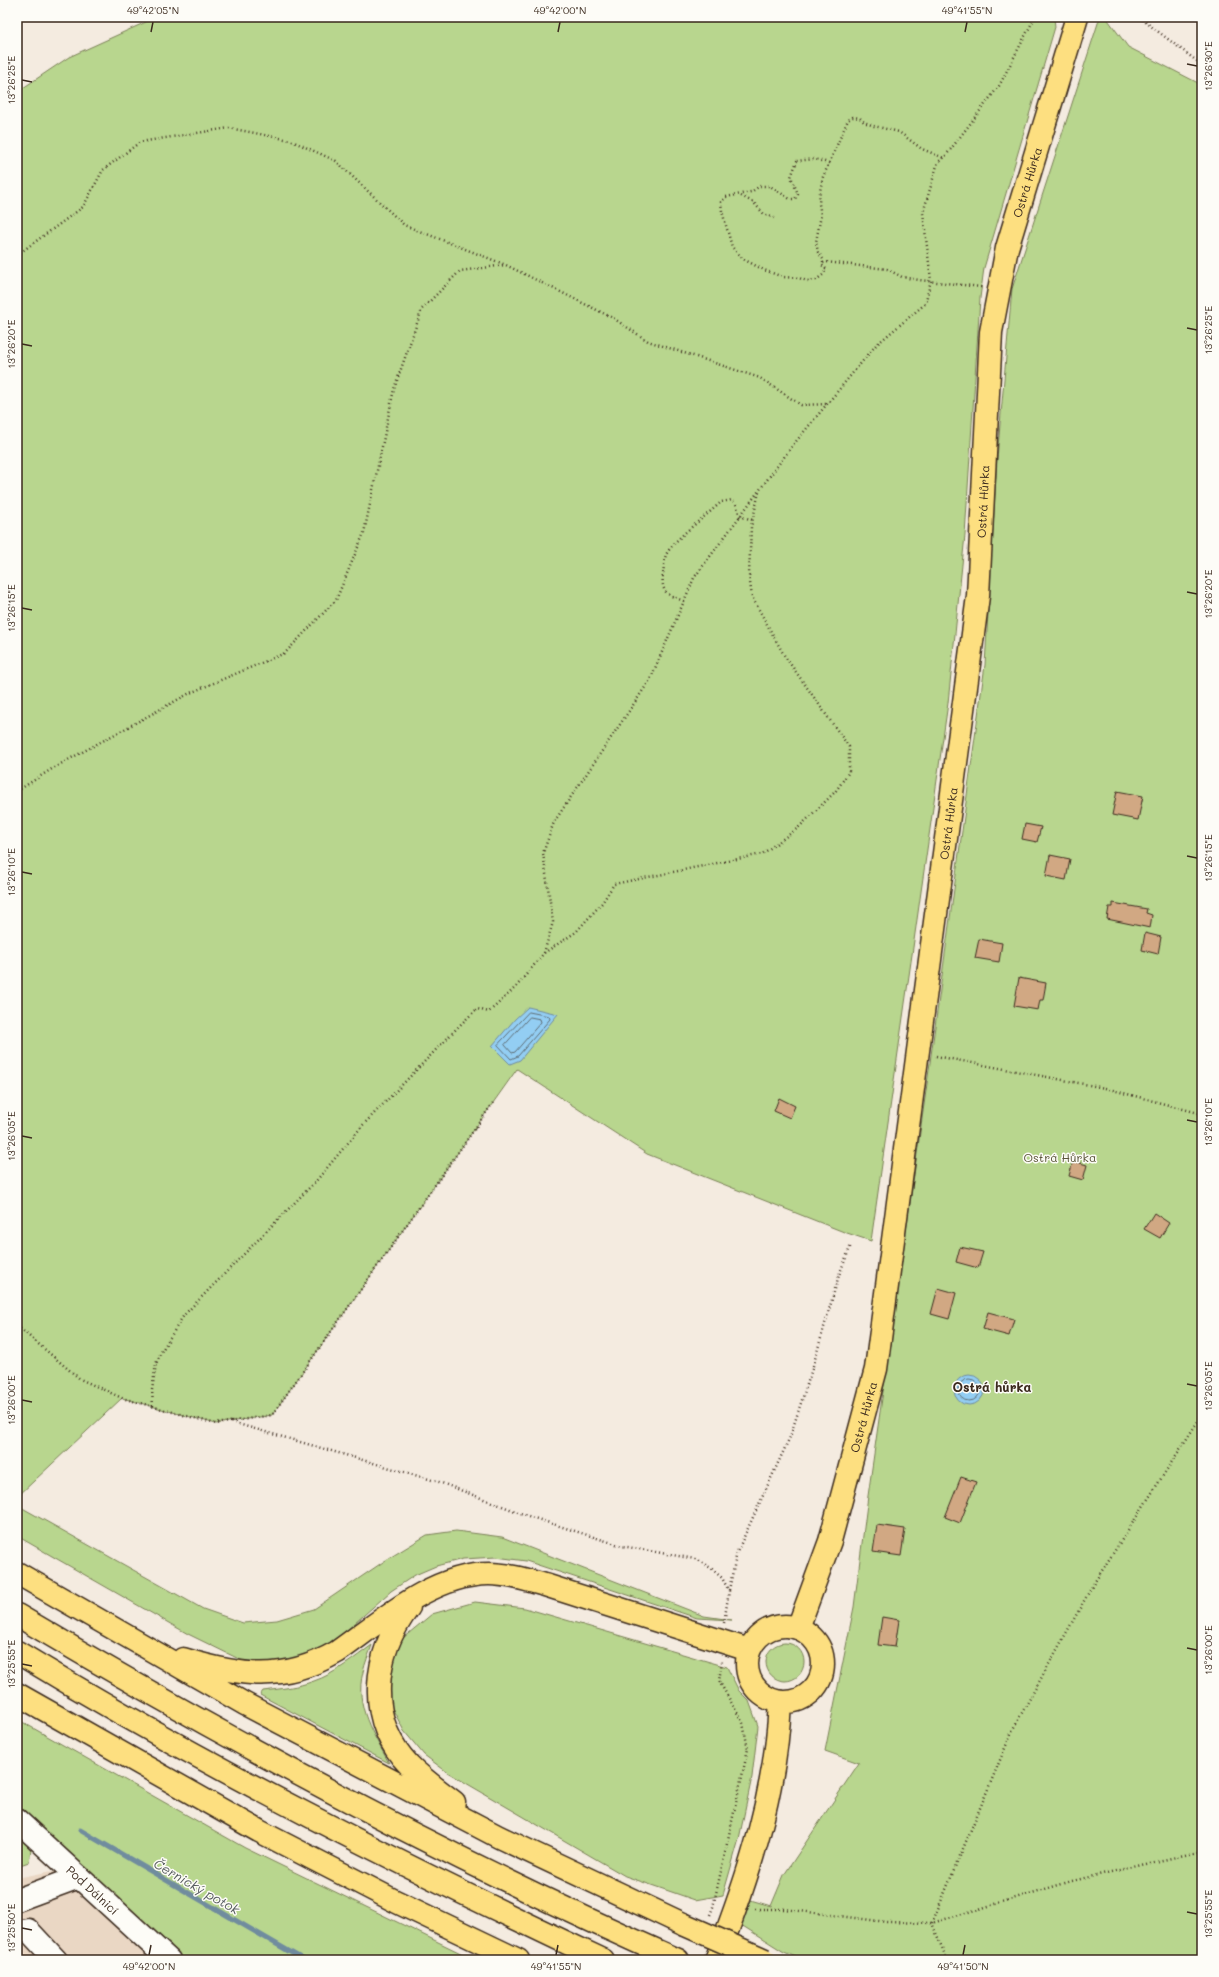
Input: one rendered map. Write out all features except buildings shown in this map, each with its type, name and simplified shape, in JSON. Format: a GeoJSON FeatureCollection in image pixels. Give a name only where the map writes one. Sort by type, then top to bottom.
{"type":"FeatureCollection","features":[{"type":"Feature","properties":{"kind":"main road","name":"Ostrá Hůrka"},"geometry":{"type":"LineString","coordinates":[[798,1628],[830,1541],[876,1369],[978,596],[991,332],[1007,248],[1077,17]]}},
{"type":"Feature","properties":{"kind":"main road"},"geometry":{"type":"LineString","coordinates":[[17,1573],[245,1704],[500,1837],[683,1924],[765,1960]]}},
{"type":"Feature","properties":{"kind":"main road"},"geometry":{"type":"LineString","coordinates":[[147,1649],[214,1669],[235,1673],[260,1674],[289,1672],[322,1660],[337,1652],[422,1594],[446,1582],[481,1574],[505,1575],[545,1585],[749,1650]]}},
{"type":"Feature","properties":{"kind":"main road"},"geometry":{"type":"LineString","coordinates":[[422,1594],[401,1617],[392,1633],[381,1664],[379,1695],[385,1726],[391,1740],[410,1765],[452,1801],[500,1837]]}},
{"type":"Feature","properties":{"kind":"main road"},"geometry":{"type":"LineString","coordinates":[[17,1615],[230,1738],[392,1823],[522,1888],[674,1958]]}},
{"type":"Feature","properties":{"kind":"main road"},"geometry":{"type":"LineString","coordinates":[[787,1625],[798,1628],[809,1634],[817,1643],[822,1655],[823,1667],[820,1679],[814,1689],[804,1697],[793,1701],[780,1702],[769,1699],[759,1693],[752,1684],[747,1673],[746,1661],[749,1650],[755,1639],[770,1629],[787,1625]]}},
{"type":"Feature","properties":{"kind":"main road"},"geometry":{"type":"LineString","coordinates":[[17,1652],[86,1694],[224,1772],[407,1866],[603,1960]]}},
{"type":"Feature","properties":{"kind":"main road"},"geometry":{"type":"LineString","coordinates":[[17,1694],[259,1831],[397,1902],[518,1960]]}},
{"type":"Feature","properties":{"kind":"main road"},"geometry":{"type":"LineString","coordinates":[[716,1960],[749,1872],[767,1806],[775,1762],[780,1702]]}},
{"type":"Feature","properties":{"kind":"street","name":"Pod Dálnicí"},"geometry":{"type":"LineString","coordinates":[[17,1820],[169,1960]]}},
{"type":"Feature","properties":{"kind":"street"},"geometry":{"type":"LineString","coordinates":[[17,1900],[79,1877]]}},
{"type":"Feature","properties":{"kind":"street"},"geometry":{"type":"LineString","coordinates":[[17,1932],[28,1930],[56,1960]]}},
{"type":"Feature","properties":{"kind":"street"},"geometry":{"type":"LineString","coordinates":[[137,1932],[152,1960]]}},
{"type":"Feature","properties":{"kind":"path"},"geometry":{"type":"LineString","coordinates":[[544,954],[553,922],[543,853],[554,822],[650,680],[694,578],[793,445],[876,345],[925,304],[931,280],[923,213],[938,162],[944,158],[999,86],[1035,17]]}},
{"type":"Feature","properties":{"kind":"path"},"geometry":{"type":"LineString","coordinates":[[1139,17],[1202,65]]}},
{"type":"Feature","properties":{"kind":"path"},"geometry":{"type":"LineString","coordinates":[[829,163],[814,159],[797,161],[791,177],[798,194],[795,199],[790,199],[784,193],[770,186],[760,186],[751,192],[740,196],[726,197],[721,202],[732,247],[743,259],[779,276],[799,278],[807,281],[816,280],[824,274],[826,269],[822,266],[823,258],[818,252],[816,242],[821,215],[819,204],[820,191],[823,177],[848,120],[853,117],[860,118],[864,122],[874,126],[899,132],[922,149],[944,158]]}},
{"type":"Feature","properties":{"kind":"path"},"geometry":{"type":"LineString","coordinates":[[17,255],[83,207],[103,170],[140,142],[229,128],[290,140],[336,161],[404,225],[506,265],[613,318],[648,341],[760,378],[801,405],[828,404]]}},
{"type":"Feature","properties":{"kind":"path"},"geometry":{"type":"LineString","coordinates":[[740,196],[753,202],[764,214],[774,218]]}},
{"type":"Feature","properties":{"kind":"path"},"geometry":{"type":"LineString","coordinates":[[823,263],[876,267],[902,277],[999,289]]}},
{"type":"Feature","properties":{"kind":"path"},"geometry":{"type":"LineString","coordinates":[[17,791],[55,767],[190,693],[285,653],[336,600],[364,533],[394,389],[422,309],[460,271],[506,265]]}},
{"type":"Feature","properties":{"kind":"path"},"geometry":{"type":"LineString","coordinates":[[153,1406],[152,1390],[156,1364],[161,1352],[184,1315],[316,1181],[363,1125],[462,1023],[477,1009],[490,1012],[516,987],[544,954],[576,932],[602,904],[614,884],[762,854],[798,828],[835,792],[849,772],[849,747],[784,655],[752,597],[749,575],[753,520],[759,490]]}},
{"type":"Feature","properties":{"kind":"path"},"geometry":{"type":"LineString","coordinates":[[684,601],[671,597],[665,592],[662,585],[666,555],[686,533],[721,502],[732,500],[736,504],[740,516]]}},
{"type":"Feature","properties":{"kind":"path"},"geometry":{"type":"LineString","coordinates":[[740,516],[753,520]]}},
{"type":"Feature","properties":{"kind":"path"},"geometry":{"type":"LineString","coordinates":[[918,1053],[1105,1088],[1202,1114]]}},
{"type":"Feature","properties":{"kind":"path"},"geometry":{"type":"LineString","coordinates":[[17,1326],[80,1379],[122,1398],[216,1424],[272,1415],[493,1102]]}},
{"type":"Feature","properties":{"kind":"path"},"geometry":{"type":"LineString","coordinates":[[713,1907],[748,1749],[743,1723],[719,1681],[719,1670],[724,1642],[729,1591],[737,1552],[790,1437],[813,1366],[839,1275],[851,1245]]}},
{"type":"Feature","properties":{"kind":"path"},"geometry":{"type":"LineString","coordinates":[[947,1960],[932,1923],[1013,1729],[1094,1583],[1202,1415]]}},
{"type":"Feature","properties":{"kind":"path"},"geometry":{"type":"LineString","coordinates":[[228,1422],[439,1482],[531,1517],[622,1546],[695,1558],[711,1568],[722,1578],[729,1591]]}},
{"type":"Feature","properties":{"kind":"path"},"geometry":{"type":"LineString","coordinates":[[736,1909],[784,1909],[888,1922],[932,1923],[1072,1881],[1202,1851]]}},
{"type":"Feature","properties":{"kind":"shaded area"},"geometry":{"type":"Polygon","coordinates":[[[77,1866],[185,1960],[17,1960],[17,1878],[77,1866]]]}},
{"type":"Feature","properties":{"kind":"green space"},"geometry":{"type":"Polygon","coordinates":[[[157,17],[1054,17],[1055,27],[984,268],[980,298],[965,535],[948,703],[871,1241],[844,1232],[647,1154],[517,1069],[272,1415],[216,1424],[122,1398],[17,1497],[17,92],[69,57],[157,17]]]}},
{"type":"Feature","properties":{"kind":"green space"},"geometry":{"type":"Polygon","coordinates":[[[1100,17],[1106,17],[1128,47],[1202,85],[1202,1960],[803,1960],[784,1952],[738,1923],[747,1899],[771,1906],[784,1875],[859,1763],[825,1751],[854,1607],[868,1496],[985,665],[997,459],[1012,289],[1100,17]]]}},
{"type":"Feature","properties":{"kind":"green space"},"geometry":{"type":"Polygon","coordinates":[[[17,1505],[203,1609],[243,1623],[277,1620],[314,1609],[386,1560],[427,1535],[456,1531],[502,1537],[704,1616],[732,1620],[697,1618],[526,1561],[496,1557],[463,1559],[436,1566],[415,1575],[391,1591],[345,1632],[313,1656],[283,1663],[245,1662],[188,1634],[17,1536],[17,1505]]]}},
{"type":"Feature","properties":{"kind":"green space"},"geometry":{"type":"Polygon","coordinates":[[[475,1602],[525,1608],[727,1667],[739,1691],[749,1701],[758,1726],[752,1777],[739,1839],[723,1895],[695,1900],[625,1876],[447,1772],[424,1755],[404,1731],[389,1702],[387,1672],[403,1638],[432,1614],[475,1602]]]}},
{"type":"Feature","properties":{"kind":"green space"},"geometry":{"type":"Polygon","coordinates":[[[781,1643],[789,1643],[799,1648],[803,1655],[803,1669],[799,1676],[789,1681],[781,1681],[771,1676],[769,1673],[766,1666],[766,1658],[771,1648],[774,1646],[781,1643]]]}},
{"type":"Feature","properties":{"kind":"green space"},"geometry":{"type":"Polygon","coordinates":[[[372,1645],[363,1672],[361,1697],[367,1720],[389,1763],[260,1695],[263,1691],[282,1689],[322,1678],[344,1665],[372,1645]]]}},
{"type":"Feature","properties":{"kind":"green space"},"geometry":{"type":"Polygon","coordinates":[[[17,1719],[245,1848],[475,1960],[185,1960],[77,1866],[17,1809],[17,1719]]]}},
{"type":"Feature","properties":{"kind":"green space"},"geometry":{"type":"Polygon","coordinates":[[[17,1833],[31,1850],[29,1862],[17,1866],[17,1833]]]}},
{"type":"Feature","properties":{"kind":"water"},"geometry":{"type":"Polygon","coordinates":[[[528,1007],[558,1014],[520,1060],[510,1064],[492,1046],[515,1019],[528,1007]]]}},
{"type":"Feature","properties":{"kind":"water"},"geometry":{"type":"Polygon","coordinates":[[[969,1375],[980,1379],[984,1390],[980,1401],[969,1405],[958,1401],[954,1390],[958,1379],[969,1375]]]}},
{"type":"Feature","properties":{"kind":"waterway","name":"Černický potok"},"geometry":{"type":"LineString","coordinates":[[80,1830],[304,1960]]}},
{"type":"Feature","properties":{"kind":"district","name":"Ostrá hůrka"},"geometry":{"type":"Point","coordinates":[992,1386]}}]}
